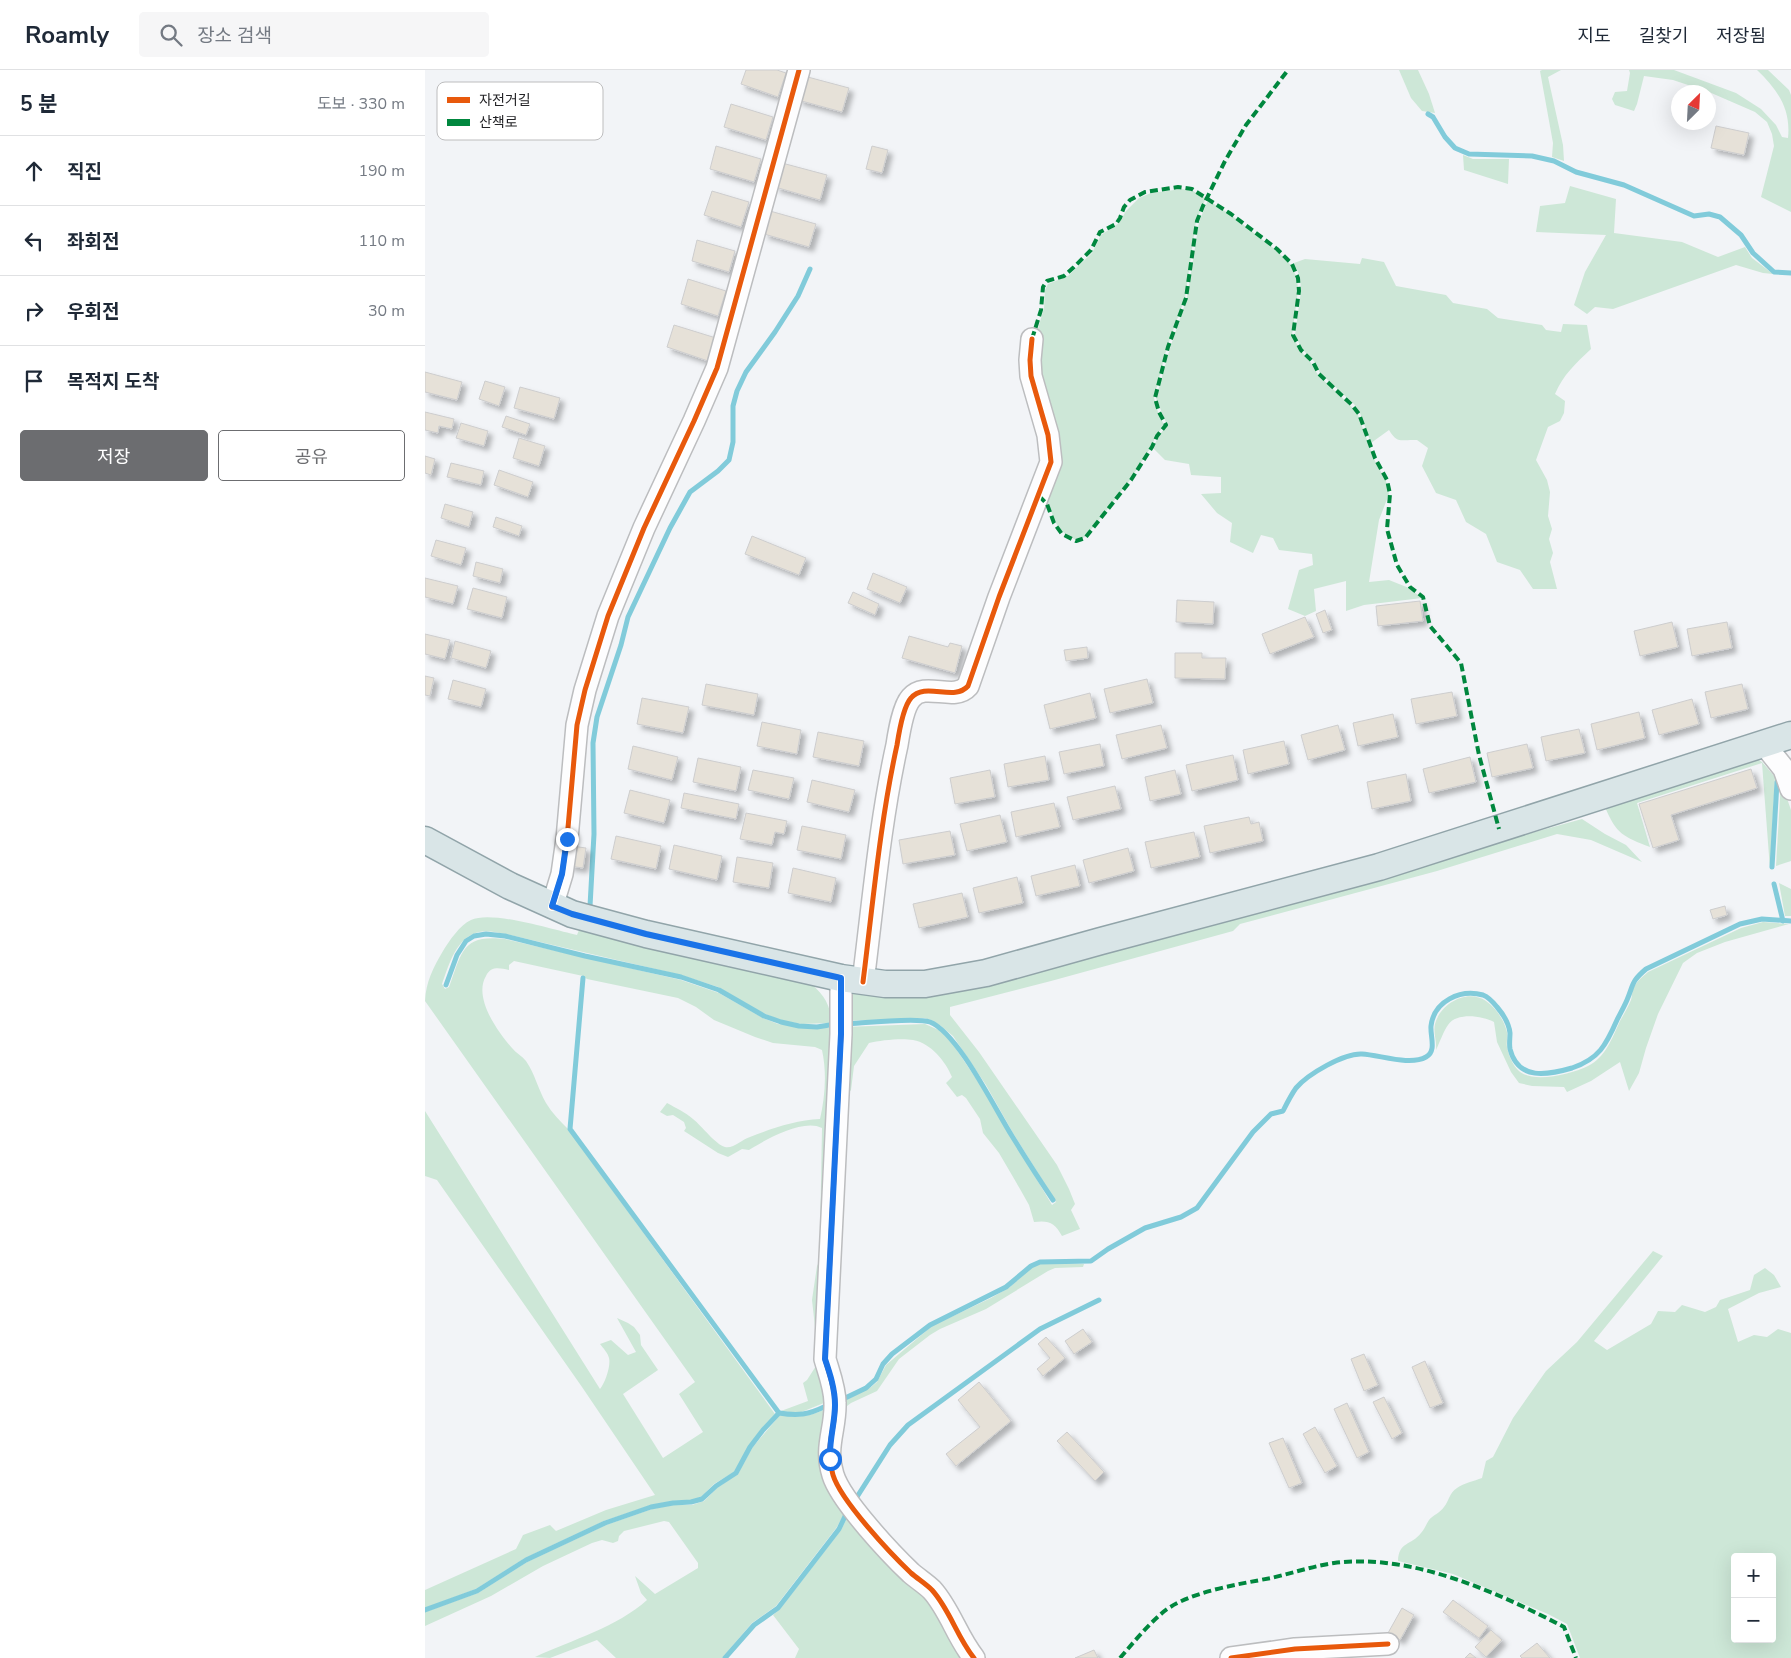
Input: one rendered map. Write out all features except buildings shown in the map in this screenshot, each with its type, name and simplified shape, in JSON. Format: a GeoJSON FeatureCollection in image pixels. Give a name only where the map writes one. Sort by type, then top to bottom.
{"type":"FeatureCollection","features":[{"type":"Feature","properties":{"kind":"main road"},"geometry":{"type":"LineString","coordinates":[[425,840],[510,886],[572,914],[646,934],[852,980],[885,984],[925,984],[986,973],[1379,868],[1791,735]]}},
{"type":"Feature","properties":{"kind":"street"},"geometry":{"type":"LineString","coordinates":[[552,906],[562,874],[577,725],[585,690],[608,616],[644,528],[717,368],[799,70]]}},
{"type":"Feature","properties":{"kind":"street"},"geometry":{"type":"LineString","coordinates":[[974,1658],[950,1616],[931,1590],[910,1572],[880,1540],[839,1488],[833,1475],[829,1446],[835,1404],[834,1392],[825,1359],[841,1034],[891,772],[900,729],[909,700],[913,695],[923,691],[957,692],[964,690],[968,686],[999,597],[1051,462],[1048,435],[1031,376],[1029,360],[1032,339]]}},
{"type":"Feature","properties":{"kind":"street"},"geometry":{"type":"LineString","coordinates":[[1764,744],[1784,769],[1791,789]]}},
{"type":"Feature","properties":{"kind":"street"},"geometry":{"type":"LineString","coordinates":[[1231,1658],[1295,1649],[1388,1644]]}},
{"type":"Feature","properties":{"kind":"green space"},"geometry":{"type":"Polygon","coordinates":[[[1399,70],[1418,70],[1435,113],[1422,111],[1411,98],[1399,70]]]}},
{"type":"Feature","properties":{"kind":"green space"},"geometry":{"type":"Polygon","coordinates":[[[1561,70],[1548,77],[1563,145],[1564,161],[1552,157],[1553,143],[1540,71],[1561,70]]]}},
{"type":"Feature","properties":{"kind":"green space"},"geometry":{"type":"Polygon","coordinates":[[[1629,70],[1674,70],[1714,85],[1688,85],[1673,80],[1644,76],[1634,111],[1615,105],[1612,99],[1615,92],[1627,91],[1629,70]]]}},
{"type":"Feature","properties":{"kind":"green space"},"geometry":{"type":"Polygon","coordinates":[[[1757,70],[1768,70],[1789,90],[1791,95],[1791,212],[1761,197],[1774,146],[1767,122],[1755,112],[1716,95],[1716,86],[1736,93],[1761,109],[1776,125],[1782,137],[1788,138],[1785,109],[1777,93],[1757,70]]]}},
{"type":"Feature","properties":{"kind":"green space"},"geometry":{"type":"Polygon","coordinates":[[[1463,155],[1473,159],[1509,159],[1508,184],[1464,170],[1463,155]]]}},
{"type":"Feature","properties":{"kind":"green space"},"geometry":{"type":"Polygon","coordinates":[[[1570,186],[1616,199],[1614,233],[1682,242],[1718,257],[1745,247],[1752,258],[1773,274],[1736,265],[1613,309],[1595,307],[1587,314],[1574,305],[1585,272],[1606,235],[1536,232],[1540,206],[1565,203],[1570,186]]]}},
{"type":"Feature","properties":{"kind":"green space"},"geometry":{"type":"Polygon","coordinates":[[[1182,189],[1193,191],[1206,198],[1196,221],[1185,298],[1167,347],[1154,398],[1164,425],[1130,480],[1085,537],[1076,540],[1067,535],[1058,526],[1043,497],[1035,339],[1044,308],[1045,290],[1048,284],[1068,276],[1092,253],[1101,235],[1119,223],[1126,211],[1139,198],[1151,193],[1182,189]]]}},
{"type":"Feature","properties":{"kind":"green space"},"geometry":{"type":"Polygon","coordinates":[[[1208,200],[1231,215],[1276,250],[1291,265],[1297,278],[1298,291],[1292,335],[1318,375],[1358,415],[1374,459],[1386,481],[1389,494],[1379,520],[1369,582],[1389,580],[1409,588],[1422,598],[1364,605],[1346,611],[1346,581],[1314,589],[1316,611],[1305,616],[1288,609],[1299,570],[1313,565],[1312,554],[1279,550],[1273,538],[1261,535],[1253,553],[1230,542],[1232,523],[1217,513],[1201,494],[1221,493],[1221,477],[1191,475],[1189,464],[1165,460],[1153,448],[1167,425],[1156,398],[1187,298],[1199,222],[1208,200]]]}},
{"type":"Feature","properties":{"kind":"green space"},"geometry":{"type":"Polygon","coordinates":[[[1362,258],[1384,262],[1396,286],[1446,295],[1453,303],[1487,309],[1498,318],[1542,325],[1546,330],[1561,332],[1563,324],[1587,325],[1591,349],[1570,370],[1558,387],[1555,394],[1565,401],[1564,413],[1560,421],[1548,427],[1536,460],[1547,480],[1550,492],[1548,516],[1552,529],[1549,539],[1553,553],[1550,562],[1557,589],[1533,589],[1520,570],[1497,562],[1486,534],[1466,522],[1456,500],[1436,493],[1422,466],[1428,448],[1417,440],[1395,438],[1389,430],[1371,443],[1360,413],[1354,404],[1320,373],[1314,361],[1302,349],[1295,335],[1301,291],[1300,277],[1294,263],[1305,259],[1360,264],[1362,258]]]}},
{"type":"Feature","properties":{"kind":"green space"},"geometry":{"type":"Polygon","coordinates":[[[1754,757],[1762,762],[1775,777],[1770,869],[1762,763],[1637,803],[1650,847],[1627,837],[1617,829],[1605,807],[1754,757]]]}},
{"type":"Feature","properties":{"kind":"green space"},"geometry":{"type":"Polygon","coordinates":[[[1781,781],[1791,810],[1791,861],[1776,866],[1781,781]]]}},
{"type":"Feature","properties":{"kind":"green space"},"geometry":{"type":"Polygon","coordinates":[[[1582,819],[1626,845],[1642,862],[1591,840],[1557,834],[1437,871],[1240,924],[1233,931],[950,1007],[950,1015],[979,1052],[1057,1165],[1069,1189],[1075,1204],[1071,1210],[1080,1229],[1062,1236],[1051,1223],[1034,1222],[1029,1205],[1020,1189],[999,1153],[983,1133],[980,1119],[966,1098],[962,1095],[957,1097],[946,1083],[952,1077],[949,1071],[942,1059],[926,1045],[913,1040],[903,1039],[869,1043],[854,1066],[851,1090],[841,1102],[844,1027],[925,1024],[941,1031],[952,1043],[983,1089],[1052,1205],[1056,1202],[986,1085],[953,1036],[941,1026],[924,1018],[844,1021],[852,993],[1225,918],[1582,819]]]}},
{"type":"Feature","properties":{"kind":"green space"},"geometry":{"type":"Polygon","coordinates":[[[425,848],[500,888],[806,980],[824,998],[832,1023],[801,1024],[780,1020],[763,1013],[718,987],[681,975],[489,931],[471,935],[459,946],[454,953],[442,984],[445,989],[449,987],[461,955],[472,943],[480,939],[505,939],[681,980],[719,993],[763,1018],[778,1024],[811,1028],[833,1028],[829,1401],[799,1413],[781,1411],[808,1401],[803,1383],[816,1366],[816,1336],[812,1300],[817,1266],[821,1258],[822,1128],[805,1126],[795,1128],[774,1136],[749,1150],[742,1149],[728,1157],[718,1153],[684,1131],[686,1128],[684,1122],[673,1115],[667,1116],[660,1112],[667,1103],[680,1110],[697,1122],[717,1142],[725,1147],[735,1145],[747,1138],[776,1128],[802,1121],[820,1119],[825,1085],[825,1067],[822,1050],[815,1047],[773,1043],[714,1020],[696,1007],[678,998],[587,979],[583,976],[514,961],[509,965],[509,970],[496,968],[488,973],[483,985],[483,994],[485,1004],[494,1024],[512,1048],[526,1061],[546,1103],[568,1129],[775,1414],[761,1429],[734,1472],[714,1484],[701,1497],[651,1505],[604,1521],[525,1558],[476,1589],[425,1608],[425,1590],[516,1549],[523,1535],[550,1525],[556,1531],[606,1510],[655,1495],[437,1180],[425,1176],[425,1111],[600,1389],[607,1374],[609,1358],[600,1344],[611,1340],[628,1355],[636,1352],[617,1318],[634,1327],[640,1335],[641,1345],[658,1370],[623,1394],[663,1458],[703,1432],[679,1394],[695,1382],[425,1001],[428,981],[439,957],[455,934],[471,920],[493,917],[538,925],[577,935],[579,930],[501,894],[425,855],[425,848]]]}},
{"type":"Feature","properties":{"kind":"green space"},"geometry":{"type":"Polygon","coordinates":[[[1779,883],[1791,889],[1791,916],[1785,916],[1779,883]]]}},
{"type":"Feature","properties":{"kind":"green space"},"geometry":{"type":"Polygon","coordinates":[[[1763,922],[1789,924],[1725,942],[1697,953],[1683,963],[1658,1014],[1639,1073],[1629,1091],[1620,1062],[1591,1081],[1567,1092],[1564,1087],[1532,1086],[1519,1083],[1511,1072],[1497,1042],[1494,1022],[1483,1018],[1470,1016],[1457,1018],[1452,1021],[1446,1027],[1436,1050],[1435,1024],[1442,1010],[1455,1000],[1463,997],[1479,997],[1493,1007],[1504,1023],[1507,1032],[1508,1053],[1519,1071],[1533,1077],[1543,1077],[1563,1075],[1581,1069],[1594,1062],[1604,1052],[1630,1003],[1634,986],[1648,972],[1741,928],[1763,922]]]}},
{"type":"Feature","properties":{"kind":"green space"},"geometry":{"type":"Polygon","coordinates":[[[1653,1251],[1663,1256],[1594,1341],[1607,1350],[1651,1324],[1658,1311],[1675,1312],[1682,1305],[1705,1312],[1716,1307],[1720,1300],[1750,1290],[1754,1275],[1765,1268],[1774,1275],[1781,1287],[1759,1293],[1728,1309],[1738,1342],[1754,1335],[1767,1337],[1778,1329],[1791,1333],[1791,1658],[1580,1658],[1567,1624],[1548,1614],[1453,1574],[1398,1561],[1403,1547],[1417,1537],[1424,1530],[1429,1520],[1441,1511],[1454,1490],[1482,1478],[1486,1461],[1493,1457],[1513,1418],[1546,1371],[1577,1342],[1653,1251]]]}},
{"type":"Feature","properties":{"kind":"green space"},"geometry":{"type":"Polygon","coordinates":[[[1041,1263],[1084,1264],[1083,1267],[1055,1268],[1048,1271],[986,1309],[940,1329],[899,1359],[877,1391],[851,1403],[843,1409],[838,1404],[871,1387],[877,1382],[886,1365],[932,1326],[991,1298],[1010,1287],[1033,1266],[1041,1263]]]}},
{"type":"Feature","properties":{"kind":"green space"},"geometry":{"type":"Polygon","coordinates":[[[829,1407],[847,1508],[837,1527],[776,1606],[752,1623],[722,1658],[616,1658],[597,1640],[550,1658],[535,1657],[594,1632],[635,1610],[647,1600],[641,1593],[635,1576],[655,1594],[698,1568],[698,1563],[669,1522],[664,1521],[624,1531],[619,1536],[618,1541],[613,1543],[602,1540],[592,1543],[543,1566],[491,1596],[425,1626],[425,1612],[478,1593],[527,1562],[606,1525],[652,1509],[673,1505],[692,1505],[704,1501],[717,1488],[738,1474],[752,1448],[780,1415],[805,1416],[829,1407]]]}},
{"type":"Feature","properties":{"kind":"green space"},"geometry":{"type":"Polygon","coordinates":[[[851,1510],[908,1574],[969,1658],[795,1658],[799,1649],[773,1615],[780,1609],[841,1530],[851,1510]]]}},
{"type":"Feature","properties":{"kind":"waterway"},"geometry":{"type":"LineString","coordinates":[[1428,114],[1433,117],[1445,137],[1455,148],[1469,154],[1532,156],[1554,161],[1576,172],[1624,185],[1694,216],[1709,214],[1720,217],[1741,235],[1753,253],[1774,272],[1791,273]]}},
{"type":"Feature","properties":{"kind":"waterway"},"geometry":{"type":"LineString","coordinates":[[590,906],[594,834],[593,743],[597,717],[621,645],[628,617],[670,528],[690,492],[718,471],[729,460],[733,442],[733,406],[737,391],[746,372],[798,296],[810,269]]}},
{"type":"Feature","properties":{"kind":"waterway"},"geometry":{"type":"LineString","coordinates":[[1772,867],[1777,782]]}},
{"type":"Feature","properties":{"kind":"waterway"},"geometry":{"type":"LineString","coordinates":[[1774,884],[1783,921]]}},
{"type":"Feature","properties":{"kind":"waterway"},"geometry":{"type":"LineString","coordinates":[[839,1401],[866,1388],[876,1379],[883,1364],[892,1354],[930,1325],[1006,1287],[1031,1266],[1040,1262],[1091,1261],[1145,1228],[1181,1217],[1197,1208],[1253,1132],[1271,1114],[1283,1111],[1296,1088],[1317,1071],[1336,1061],[1354,1055],[1362,1054],[1403,1060],[1426,1057],[1432,1047],[1431,1026],[1433,1017],[1437,1010],[1449,999],[1466,994],[1487,997],[1499,1010],[1507,1023],[1510,1033],[1510,1049],[1514,1059],[1520,1066],[1527,1071],[1535,1073],[1544,1074],[1563,1071],[1589,1060],[1601,1050],[1626,1003],[1633,983],[1646,969],[1740,924],[1762,919],[1791,921]]}},
{"type":"Feature","properties":{"kind":"waterway"},"geometry":{"type":"LineString","coordinates":[[446,985],[457,955],[466,941],[474,936],[486,934],[505,936],[681,977],[719,990],[764,1016],[781,1022],[817,1027],[836,1024]]}},
{"type":"Feature","properties":{"kind":"waterway"},"geometry":{"type":"LineString","coordinates":[[583,978],[570,1129],[779,1413]]}},
{"type":"Feature","properties":{"kind":"waterway"},"geometry":{"type":"LineString","coordinates":[[846,1024],[913,1020],[930,1022],[941,1029],[964,1056],[1053,1200]]}},
{"type":"Feature","properties":{"kind":"waterway"},"geometry":{"type":"LineString","coordinates":[[855,1500],[890,1445],[908,1425],[1040,1329],[1099,1300]]}},
{"type":"Feature","properties":{"kind":"waterway"},"geometry":{"type":"LineString","coordinates":[[425,1610],[477,1591],[526,1560],[605,1523],[651,1507],[702,1499],[716,1486],[736,1473],[750,1447],[779,1413],[803,1414],[826,1406]]}},
{"type":"Feature","properties":{"kind":"waterway"},"geometry":{"type":"LineString","coordinates":[[725,1658],[754,1625],[778,1608],[839,1529],[848,1510]]}},
{"type":"Feature","properties":{"kind":"marked path"},"geometry":{"type":"LineString","coordinates":[[1039,496],[1047,504],[1054,523],[1062,534],[1076,541],[1085,538],[1131,480],[1157,436],[1166,425],[1159,412],[1155,398],[1168,347],[1186,298],[1197,221],[1225,161],[1246,125],[1288,70]]}},
{"type":"Feature","properties":{"kind":"marked path"},"geometry":{"type":"LineString","coordinates":[[1032,339],[1041,310],[1043,287],[1047,281],[1064,276],[1074,267],[1091,250],[1100,232],[1116,224],[1124,207],[1130,200],[1145,192],[1178,187],[1192,189],[1231,214],[1277,249],[1292,264],[1298,278],[1299,291],[1293,335],[1301,350],[1313,362],[1319,374],[1359,414],[1375,458],[1387,480],[1390,494],[1387,529],[1397,565],[1410,587],[1423,597],[1430,626],[1461,663],[1479,755],[1499,829]]}},
{"type":"Feature","properties":{"kind":"marked path"},"geometry":{"type":"LineString","coordinates":[[1120,1658],[1155,1619],[1171,1606],[1184,1600],[1213,1590],[1318,1566],[1363,1561],[1393,1564],[1453,1578],[1511,1601],[1564,1627],[1576,1658]]}},
{"type":"Feature","properties":{"kind":"cycle path"},"geometry":{"type":"LineString","coordinates":[[552,907],[562,874],[577,725],[585,690],[608,616],[644,528],[717,368],[799,70]]}},
{"type":"Feature","properties":{"kind":"cycle path"},"geometry":{"type":"LineString","coordinates":[[863,982],[886,803],[900,727],[906,707],[911,698],[917,693],[924,691],[955,692],[968,686],[999,597],[1051,462],[1048,435],[1031,376],[1032,339]]}},
{"type":"Feature","properties":{"kind":"cycle path"},"geometry":{"type":"LineString","coordinates":[[841,978],[841,1034],[825,1359],[835,1397],[830,1447],[831,1465],[833,1475],[846,1499],[902,1564],[932,1590],[944,1606],[974,1658]]}},
{"type":"Feature","properties":{"kind":"cycle path"},"geometry":{"type":"LineString","coordinates":[[1231,1658],[1295,1649],[1388,1644]]}},
{"type":"Feature","properties":{"kind":"route"},"geometry":{"type":"LineString","coordinates":[[567,839],[562,874],[552,906],[572,914],[646,934],[841,978],[841,1034],[825,1359],[834,1392],[835,1404],[829,1446],[830,1459]]}}]}
